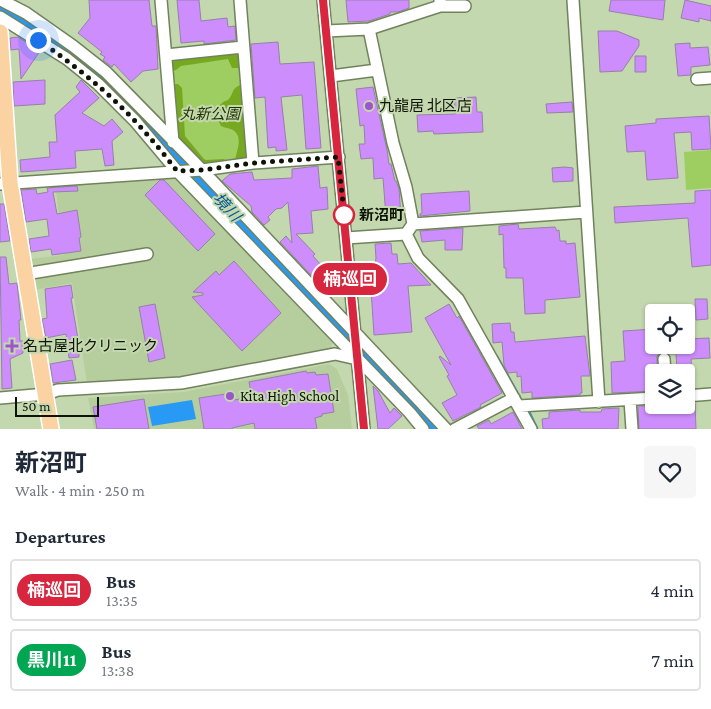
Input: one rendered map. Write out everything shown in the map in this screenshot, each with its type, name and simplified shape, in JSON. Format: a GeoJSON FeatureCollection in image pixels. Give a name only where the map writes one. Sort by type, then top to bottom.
{"type":"FeatureCollection","features":[{"type":"Feature","properties":{"kind":"main road"},"geometry":{"type":"LineString","coordinates":[[0,32],[5,184],[25,274],[51,429]]}},
{"type":"Feature","properties":{"kind":"street"},"geometry":{"type":"LineString","coordinates":[[1,0],[34,19],[106,72],[201,170],[355,337],[446,429]]}},
{"type":"Feature","properties":{"kind":"street"},"geometry":{"type":"LineString","coordinates":[[161,0],[174,142]]}},
{"type":"Feature","properties":{"kind":"street"},"geometry":{"type":"LineString","coordinates":[[240,0],[253,163]]}},
{"type":"Feature","properties":{"kind":"street"},"geometry":{"type":"LineString","coordinates":[[323,0],[364,429]]}},
{"type":"Feature","properties":{"kind":"street"},"geometry":{"type":"LineString","coordinates":[[573,0],[599,402]]}},
{"type":"Feature","properties":{"kind":"street"},"geometry":{"type":"LineString","coordinates":[[326,31],[369,29],[440,3],[465,6]]}},
{"type":"Feature","properties":{"kind":"street"},"geometry":{"type":"LineString","coordinates":[[0,17],[67,60],[98,84],[136,121],[178,171],[357,356],[423,429]]}},
{"type":"Feature","properties":{"kind":"street"},"geometry":{"type":"LineString","coordinates":[[369,29],[393,143],[406,187],[414,224]]}},
{"type":"Feature","properties":{"kind":"street"},"geometry":{"type":"LineString","coordinates":[[166,55],[244,47]]}},
{"type":"Feature","properties":{"kind":"street"},"geometry":{"type":"LineString","coordinates":[[331,76],[377,70]]}},
{"type":"Feature","properties":{"kind":"street"},"geometry":{"type":"LineString","coordinates":[[697,79],[711,78]]}},
{"type":"Feature","properties":{"kind":"street"},"geometry":{"type":"LineString","coordinates":[[5,184],[201,170],[253,163],[338,157]]}},
{"type":"Feature","properties":{"kind":"street"},"geometry":{"type":"LineString","coordinates":[[346,238],[406,234],[414,224],[586,212]]}},
{"type":"Feature","properties":{"kind":"street"},"geometry":{"type":"LineString","coordinates":[[406,234],[418,258],[458,300],[531,429]]}},
{"type":"Feature","properties":{"kind":"street"},"geometry":{"type":"LineString","coordinates":[[25,274],[147,254]]}},
{"type":"Feature","properties":{"kind":"street"},"geometry":{"type":"LineString","coordinates":[[0,398],[46,394],[58,390],[181,383],[335,354],[357,356]]}},
{"type":"Feature","properties":{"kind":"street"},"geometry":{"type":"LineString","coordinates":[[664,359],[664,364]]}},
{"type":"Feature","properties":{"kind":"street"},"geometry":{"type":"LineString","coordinates":[[695,395],[711,394]]}},
{"type":"Feature","properties":{"kind":"street"},"geometry":{"type":"LineString","coordinates":[[455,429],[516,402],[599,402],[645,399]]}},
{"type":"Feature","properties":{"kind":"street"},"geometry":{"type":"LineString","coordinates":[[630,400],[632,429]]}},
{"type":"Feature","properties":{"kind":"shaded area"},"geometry":{"type":"Polygon","coordinates":[[[175,174],[333,341],[330,351],[180,379],[87,384],[72,283],[34,290],[29,259],[64,255],[55,184],[175,174]]]}},
{"type":"Feature","properties":{"kind":"shaded area","name":"Kita High School"},"geometry":{"type":"Polygon","coordinates":[[[329,364],[337,369],[348,395],[352,429],[94,429],[88,398],[183,392],[329,364]]]}},
{"type":"Feature","properties":{"kind":"green space","name":"丸新公園"},"geometry":{"type":"Polygon","coordinates":[[[243,48],[252,162],[202,169],[174,142],[167,56],[243,48]]]}},
{"type":"Feature","properties":{"kind":"green space"},"geometry":{"type":"Polygon","coordinates":[[[243,48],[243,68],[232,68],[228,59],[181,66],[172,71],[167,56],[243,48]]]}},
{"type":"Feature","properties":{"kind":"green space"},"geometry":{"type":"Polygon","coordinates":[[[171,84],[178,84],[182,88],[185,136],[204,159],[224,159],[227,162],[202,169],[174,142],[171,84]]]}},
{"type":"Feature","properties":{"kind":"green space"},"geometry":{"type":"Polygon","coordinates":[[[243,84],[252,162],[235,161],[238,137],[233,130],[221,126],[217,114],[219,105],[229,99],[235,88],[243,84]]]}},
{"type":"Feature","properties":{"kind":"green space"},"geometry":{"type":"Polygon","coordinates":[[[711,150],[711,188],[686,190],[684,152],[711,150]]]}},
{"type":"Feature","properties":{"kind":"water"},"geometry":{"type":"Polygon","coordinates":[[[192,400],[196,419],[152,426],[148,407],[192,400]]]}},
{"type":"Feature","properties":{"kind":"building"},"geometry":{"type":"Polygon","coordinates":[[[89,0],[149,0],[152,26],[156,26],[158,69],[143,71],[131,82],[114,64],[112,67],[103,60],[105,57],[100,54],[102,52],[78,33],[90,18],[89,0]]]}},
{"type":"Feature","properties":{"kind":"building"},"geometry":{"type":"Polygon","coordinates":[[[177,0],[199,0],[201,21],[227,18],[228,27],[235,26],[236,40],[204,44],[204,41],[181,43],[177,0]]]}},
{"type":"Feature","properties":{"kind":"building"},"geometry":{"type":"Polygon","coordinates":[[[346,0],[409,0],[409,8],[398,12],[390,12],[390,14],[369,21],[348,22],[346,0]]]}},
{"type":"Feature","properties":{"kind":"building"},"geometry":{"type":"Polygon","coordinates":[[[611,0],[665,0],[663,20],[609,11],[611,0]]]}},
{"type":"Feature","properties":{"kind":"building"},"geometry":{"type":"Polygon","coordinates":[[[685,0],[711,6],[711,21],[699,18],[699,22],[681,18],[685,0]]]}},
{"type":"Feature","properties":{"kind":"building"},"geometry":{"type":"Polygon","coordinates":[[[598,31],[617,31],[639,40],[639,46],[622,71],[600,72],[598,31]]]}},
{"type":"Feature","properties":{"kind":"building"},"geometry":{"type":"Polygon","coordinates":[[[18,37],[40,51],[21,79],[19,49],[11,50],[10,38],[18,37]]]}},
{"type":"Feature","properties":{"kind":"building"},"geometry":{"type":"Polygon","coordinates":[[[278,42],[280,64],[314,62],[321,148],[306,149],[302,95],[281,97],[287,150],[276,151],[276,147],[268,148],[265,97],[255,98],[251,44],[278,42]]]}},
{"type":"Feature","properties":{"kind":"building"},"geometry":{"type":"Polygon","coordinates":[[[690,43],[690,48],[708,47],[710,65],[691,67],[691,75],[678,76],[675,44],[690,43]]]}},
{"type":"Feature","properties":{"kind":"building"},"geometry":{"type":"Polygon","coordinates":[[[635,56],[646,56],[646,72],[635,72],[635,56]]]}},
{"type":"Feature","properties":{"kind":"building"},"geometry":{"type":"Polygon","coordinates":[[[45,80],[45,104],[14,106],[13,82],[45,80]]]}},
{"type":"Feature","properties":{"kind":"building"},"geometry":{"type":"Polygon","coordinates":[[[81,80],[99,98],[82,113],[104,126],[112,119],[123,132],[112,141],[114,165],[105,166],[102,149],[75,151],[76,168],[21,172],[20,160],[50,157],[49,142],[57,142],[55,115],[80,92],[76,87],[81,80]]]}},
{"type":"Feature","properties":{"kind":"building"},"geometry":{"type":"Polygon","coordinates":[[[373,87],[389,164],[391,164],[399,189],[401,216],[386,217],[383,178],[374,179],[373,158],[361,159],[359,144],[365,144],[364,125],[360,126],[356,89],[373,87]]]}},
{"type":"Feature","properties":{"kind":"building"},"geometry":{"type":"Polygon","coordinates":[[[476,97],[477,112],[482,112],[483,132],[434,134],[433,131],[418,132],[417,115],[455,114],[454,98],[476,97]]]}},
{"type":"Feature","properties":{"kind":"building"},"geometry":{"type":"Polygon","coordinates":[[[572,102],[573,112],[547,113],[546,104],[572,102]]]}},
{"type":"Feature","properties":{"kind":"building"},"geometry":{"type":"Polygon","coordinates":[[[709,116],[711,149],[692,150],[691,132],[674,133],[678,178],[647,180],[645,151],[627,152],[625,126],[656,123],[656,119],[709,116]]]}},
{"type":"Feature","properties":{"kind":"building"},"geometry":{"type":"Polygon","coordinates":[[[318,166],[320,188],[327,187],[328,209],[311,211],[313,233],[296,234],[315,254],[313,256],[322,266],[312,276],[280,242],[286,236],[292,243],[288,202],[282,208],[276,209],[268,217],[270,220],[264,225],[252,212],[251,206],[222,181],[230,174],[252,172],[254,180],[292,178],[292,169],[318,166]]]}},
{"type":"Feature","properties":{"kind":"building"},"geometry":{"type":"Polygon","coordinates":[[[552,168],[573,168],[573,181],[553,182],[552,168]]]}},
{"type":"Feature","properties":{"kind":"building"},"geometry":{"type":"Polygon","coordinates":[[[160,180],[164,180],[215,234],[198,251],[145,195],[160,180]]]}},
{"type":"Feature","properties":{"kind":"building"},"geometry":{"type":"Polygon","coordinates":[[[77,186],[78,191],[53,192],[57,214],[77,210],[81,251],[52,255],[51,249],[31,252],[29,239],[49,236],[47,219],[26,222],[21,190],[36,189],[37,194],[48,192],[47,188],[77,186]]]}},
{"type":"Feature","properties":{"kind":"building"},"geometry":{"type":"Polygon","coordinates":[[[711,190],[711,265],[692,267],[688,218],[615,223],[614,207],[695,203],[695,191],[711,190]]]}},
{"type":"Feature","properties":{"kind":"building"},"geometry":{"type":"Polygon","coordinates":[[[469,191],[470,211],[420,216],[422,213],[421,194],[469,191]]]}},
{"type":"Feature","properties":{"kind":"building"},"geometry":{"type":"Polygon","coordinates":[[[0,204],[4,204],[10,241],[0,242],[0,204]]]}},
{"type":"Feature","properties":{"kind":"building"},"geometry":{"type":"Polygon","coordinates":[[[518,224],[519,229],[555,227],[557,231],[559,230],[560,241],[566,241],[566,244],[575,243],[580,297],[545,300],[545,313],[525,314],[523,278],[506,278],[503,234],[499,235],[499,226],[518,224]]]}},
{"type":"Feature","properties":{"kind":"building"},"geometry":{"type":"Polygon","coordinates":[[[463,228],[462,250],[445,250],[445,240],[422,242],[420,231],[463,228]]]}},
{"type":"Feature","properties":{"kind":"building"},"geometry":{"type":"Polygon","coordinates":[[[391,243],[392,254],[397,254],[398,264],[411,263],[431,285],[408,286],[412,332],[374,335],[371,289],[383,288],[374,270],[376,258],[375,244],[391,243]]]}},
{"type":"Feature","properties":{"kind":"building"},"geometry":{"type":"Polygon","coordinates":[[[0,257],[6,257],[9,284],[17,283],[21,320],[19,320],[20,341],[23,341],[23,353],[10,359],[12,388],[2,389],[0,257]]]}},
{"type":"Feature","properties":{"kind":"building"},"geometry":{"type":"Polygon","coordinates":[[[234,261],[281,313],[242,351],[192,297],[203,295],[203,293],[193,292],[216,271],[219,275],[234,261]]]}},
{"type":"Feature","properties":{"kind":"building"},"geometry":{"type":"Polygon","coordinates":[[[334,268],[336,287],[323,288],[322,269],[334,268]]]}},
{"type":"Feature","properties":{"kind":"building"},"geometry":{"type":"Polygon","coordinates":[[[71,285],[79,357],[69,358],[66,334],[46,338],[42,319],[47,318],[45,289],[71,285]]]}},
{"type":"Feature","properties":{"kind":"building"},"geometry":{"type":"Polygon","coordinates":[[[695,299],[707,299],[708,319],[696,320],[695,299]]]}},
{"type":"Feature","properties":{"kind":"building"},"geometry":{"type":"Polygon","coordinates":[[[155,304],[165,358],[149,362],[139,307],[155,304]]]}},
{"type":"Feature","properties":{"kind":"building"},"geometry":{"type":"Polygon","coordinates":[[[449,304],[457,318],[459,316],[502,393],[480,405],[481,407],[453,421],[442,403],[457,395],[439,357],[451,365],[425,318],[449,304]]]}},
{"type":"Feature","properties":{"kind":"building"},"geometry":{"type":"Polygon","coordinates":[[[510,323],[511,332],[514,332],[515,342],[585,336],[590,376],[581,376],[582,393],[580,395],[532,398],[532,392],[522,393],[521,376],[517,377],[517,372],[508,373],[504,365],[502,342],[493,343],[492,324],[510,323]]]}},
{"type":"Feature","properties":{"kind":"building"},"geometry":{"type":"Polygon","coordinates":[[[645,330],[645,354],[659,354],[657,356],[657,364],[645,364],[645,391],[612,393],[611,362],[625,361],[623,331],[645,330]]]}},
{"type":"Feature","properties":{"kind":"building"},"geometry":{"type":"Polygon","coordinates":[[[709,338],[710,358],[691,359],[691,364],[677,364],[676,354],[695,354],[695,339],[709,338]]]}},
{"type":"Feature","properties":{"kind":"building"},"geometry":{"type":"Polygon","coordinates":[[[72,360],[76,380],[53,383],[50,364],[72,360]]]}},
{"type":"Feature","properties":{"kind":"building"},"geometry":{"type":"Polygon","coordinates":[[[306,371],[307,373],[315,372],[316,375],[328,374],[334,412],[322,414],[322,416],[315,418],[317,429],[255,429],[254,423],[232,429],[204,429],[199,398],[226,394],[228,401],[252,397],[249,382],[306,371]]]}},
{"type":"Feature","properties":{"kind":"building"},"geometry":{"type":"Polygon","coordinates":[[[373,386],[378,391],[390,413],[394,408],[402,416],[388,429],[378,429],[373,386]]]}},
{"type":"Feature","properties":{"kind":"building"},"geometry":{"type":"Polygon","coordinates":[[[144,399],[149,429],[97,429],[93,407],[144,399]]]}},
{"type":"Feature","properties":{"kind":"building"},"geometry":{"type":"Polygon","coordinates":[[[695,403],[696,429],[639,429],[638,406],[645,406],[645,414],[695,414],[695,403]]]}},
{"type":"Feature","properties":{"kind":"building"},"geometry":{"type":"Polygon","coordinates":[[[619,408],[618,429],[543,429],[542,419],[549,418],[549,412],[580,410],[580,412],[601,412],[602,409],[619,408]]]}},
{"type":"Feature","properties":{"kind":"building"},"geometry":{"type":"Polygon","coordinates":[[[513,412],[522,429],[479,429],[477,426],[489,420],[491,424],[513,412]]]}},
{"type":"Feature","properties":{"kind":"waterway","name":"境川"},"geometry":{"type":"LineString","coordinates":[[0,11],[12,15],[38,30],[86,63],[157,132],[433,429]]}},
{"type":"Feature","properties":{"kind":"waterway"},"geometry":{"type":"LineString","coordinates":[[497,357],[520,398]]}},
{"type":"Feature","properties":{"kind":"waterway"},"geometry":{"type":"LineString","coordinates":[[529,412],[537,429]]}},
{"type":"Feature","properties":{"kind":"bus line","name":"楠巡回"},"geometry":{"type":"LineString","coordinates":[[323,0],[364,429]]}},
{"type":"Feature","properties":{"kind":"place","name":"九龍居 北区店"},"geometry":{"type":"Point","coordinates":[369,106]}},
{"type":"Feature","properties":{"kind":"place","name":"新沼町"},"geometry":{"type":"Point","coordinates":[344,215]}},
{"type":"Feature","properties":{"kind":"place","name":"名古屋北クリニック"},"geometry":{"type":"Point","coordinates":[12,346]}},
{"type":"Feature","properties":{"kind":"place","name":"Kita High School"},"geometry":{"type":"Point","coordinates":[230,396]}},
{"type":"Feature","properties":{"kind":"route"},"geometry":{"type":"LineString","coordinates":[[38,40],[98,84],[136,121],[177,171],[338,157],[345,222],[344,215]]}}]}
